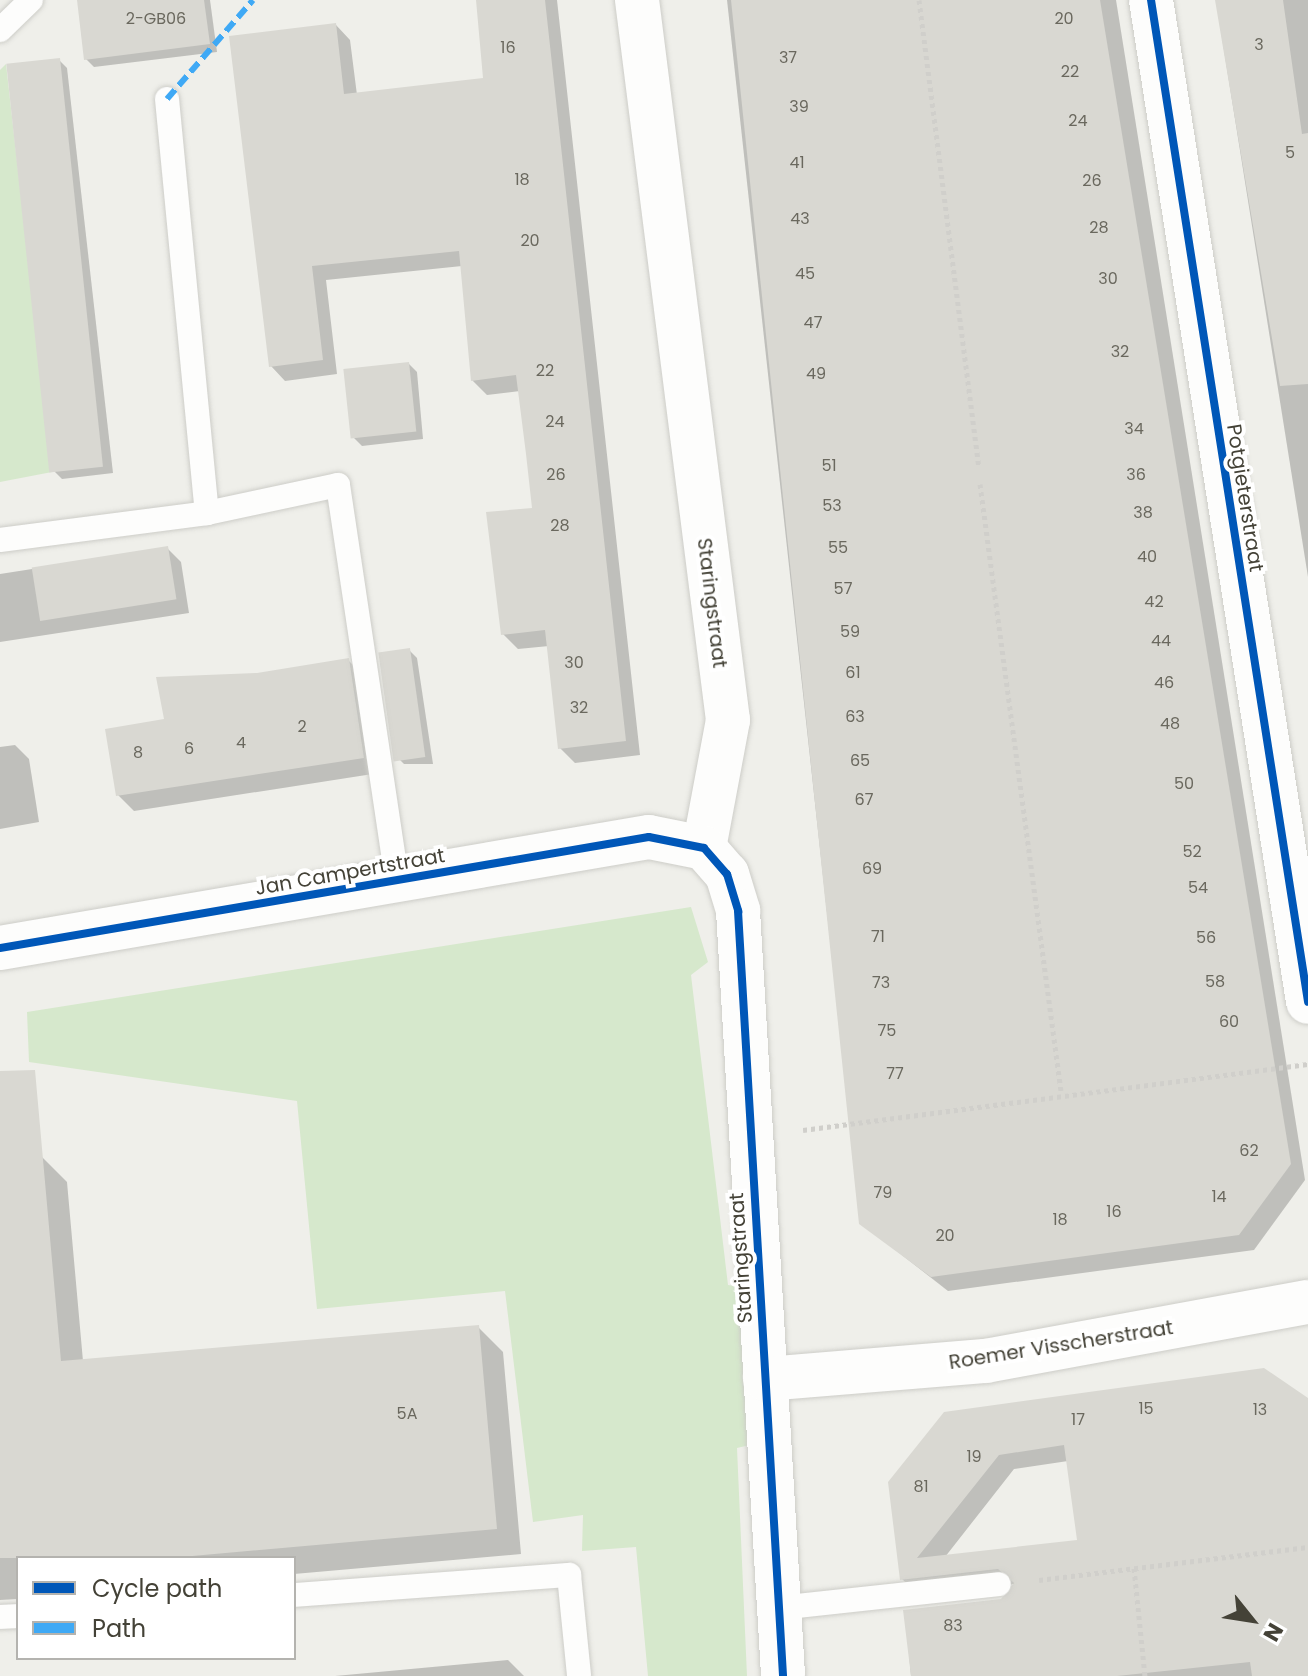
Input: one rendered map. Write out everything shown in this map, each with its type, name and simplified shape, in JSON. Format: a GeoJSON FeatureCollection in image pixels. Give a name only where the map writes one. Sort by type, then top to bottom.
{"type":"FeatureCollection","features":[{"type":"Feature","properties":{"kind":"street","name":"Staringstraat"},"geometry":{"type":"LineString","coordinates":[[637,0],[728,720],[704,848],[727,874],[738,911],[783,1676]]}},
{"type":"Feature","properties":{"kind":"street","name":"Potgieterstraat"},"geometry":{"type":"LineString","coordinates":[[1151,0],[1308,1002]]}},
{"type":"Feature","properties":{"kind":"street","name":"Jan Campertstraat"},"geometry":{"type":"LineString","coordinates":[[0,948],[649,837],[704,848]]}},
{"type":"Feature","properties":{"kind":"street","name":"Roemer Visscherstraat"},"geometry":{"type":"LineString","coordinates":[[765,1379],[986,1361],[1308,1302]]}},
{"type":"Feature","properties":{"kind":"lane"},"geometry":{"type":"LineString","coordinates":[[0,30],[31,0]]}},
{"type":"Feature","properties":{"kind":"lane"},"geometry":{"type":"LineString","coordinates":[[167,99],[207,513]]}},
{"type":"Feature","properties":{"kind":"lane"},"geometry":{"type":"LineString","coordinates":[[0,540],[207,513],[338,485],[397,880]]}},
{"type":"Feature","properties":{"kind":"lane"},"geometry":{"type":"LineString","coordinates":[[296,1595],[569,1575],[579,1676]]}},
{"type":"Feature","properties":{"kind":"lane"},"geometry":{"type":"LineString","coordinates":[[779,1608],[999,1584]]}},
{"type":"Feature","properties":{"kind":"path"},"geometry":{"type":"LineString","coordinates":[[919,0],[979,467]]}},
{"type":"Feature","properties":{"kind":"path"},"geometry":{"type":"LineString","coordinates":[[980,484],[1061,1091]]}},
{"type":"Feature","properties":{"kind":"path"},"geometry":{"type":"LineString","coordinates":[[750,1137],[1061,1091],[1308,1064]]}},
{"type":"Feature","properties":{"kind":"path"},"geometry":{"type":"LineString","coordinates":[[999,1584],[1308,1547]]}},
{"type":"Feature","properties":{"kind":"path"},"geometry":{"type":"LineString","coordinates":[[1134,1568],[1145,1676]]}},
{"type":"Feature","properties":{"kind":"green space"},"geometry":{"type":"Polygon","coordinates":[[[6,64],[52,472],[0,482],[0,70],[6,64]]]}},
{"type":"Feature","properties":{"kind":"green space"},"geometry":{"type":"Polygon","coordinates":[[[691,907],[708,962],[691,975],[728,1285],[742,1287],[750,1445],[737,1448],[747,1676],[648,1676],[636,1547],[582,1551],[583,1515],[533,1522],[505,1291],[317,1309],[297,1101],[29,1062],[27,1012],[691,907]]]}},
{"type":"Feature","properties":{"kind":"building"},"geometry":{"type":"Polygon","coordinates":[[[77,0],[204,0],[210,44],[84,60],[77,0]]]}},
{"type":"Feature","properties":{"kind":"building"},"geometry":{"type":"Polygon","coordinates":[[[476,0],[545,0],[626,741],[558,749],[545,630],[501,635],[486,512],[532,508],[516,375],[471,381],[459,251],[312,266],[323,360],[269,367],[229,36],[336,23],[344,94],[483,78],[476,0]]]}},
{"type":"Feature","properties":{"kind":"building"},"geometry":{"type":"Polygon","coordinates":[[[731,0],[1100,0],[1291,1164],[1239,1235],[931,1277],[859,1224],[731,0]]]}},
{"type":"Feature","properties":{"kind":"building"},"geometry":{"type":"Polygon","coordinates":[[[1215,0],[1283,0],[1302,134],[1308,133],[1308,384],[1280,386],[1215,0]]]}},
{"type":"Feature","properties":{"kind":"building"},"geometry":{"type":"Polygon","coordinates":[[[60,58],[103,467],[49,472],[6,64],[60,58]]]}},
{"type":"Feature","properties":{"kind":"building"},"geometry":{"type":"Polygon","coordinates":[[[409,362],[416,432],[351,439],[343,369],[409,362]]]}},
{"type":"Feature","properties":{"kind":"building"},"geometry":{"type":"Polygon","coordinates":[[[168,546],[176,599],[40,621],[32,568],[168,546]]]}},
{"type":"Feature","properties":{"kind":"building"},"geometry":{"type":"Polygon","coordinates":[[[410,648],[425,757],[394,761],[378,652],[410,648]]]}},
{"type":"Feature","properties":{"kind":"building"},"geometry":{"type":"Polygon","coordinates":[[[349,658],[364,758],[116,796],[105,729],[164,719],[156,677],[257,673],[349,658]]]}},
{"type":"Feature","properties":{"kind":"building"},"geometry":{"type":"Polygon","coordinates":[[[35,1070],[61,1361],[479,1325],[497,1529],[193,1556],[0,1558],[0,1071],[35,1070]]]}},
{"type":"Feature","properties":{"kind":"building"},"geometry":{"type":"Polygon","coordinates":[[[1264,1368],[1308,1398],[1308,1676],[1252,1676],[1250,1662],[1117,1676],[911,1676],[903,1610],[1001,1599],[1014,1583],[998,1569],[900,1580],[888,1482],[944,1412],[1264,1368]],[[1064,1445],[999,1455],[917,1558],[1077,1540],[1064,1445]]]}},
{"type":"Feature","properties":{"kind":"marked path"},"geometry":{"type":"LineString","coordinates":[[167,99],[253,0]]}},
{"type":"Feature","properties":{"kind":"cycle path"},"geometry":{"type":"LineString","coordinates":[[1151,0],[1308,1002]]}},
{"type":"Feature","properties":{"kind":"cycle path"},"geometry":{"type":"LineString","coordinates":[[0,948],[649,837],[704,848],[727,874],[738,911],[783,1676]]}}]}
